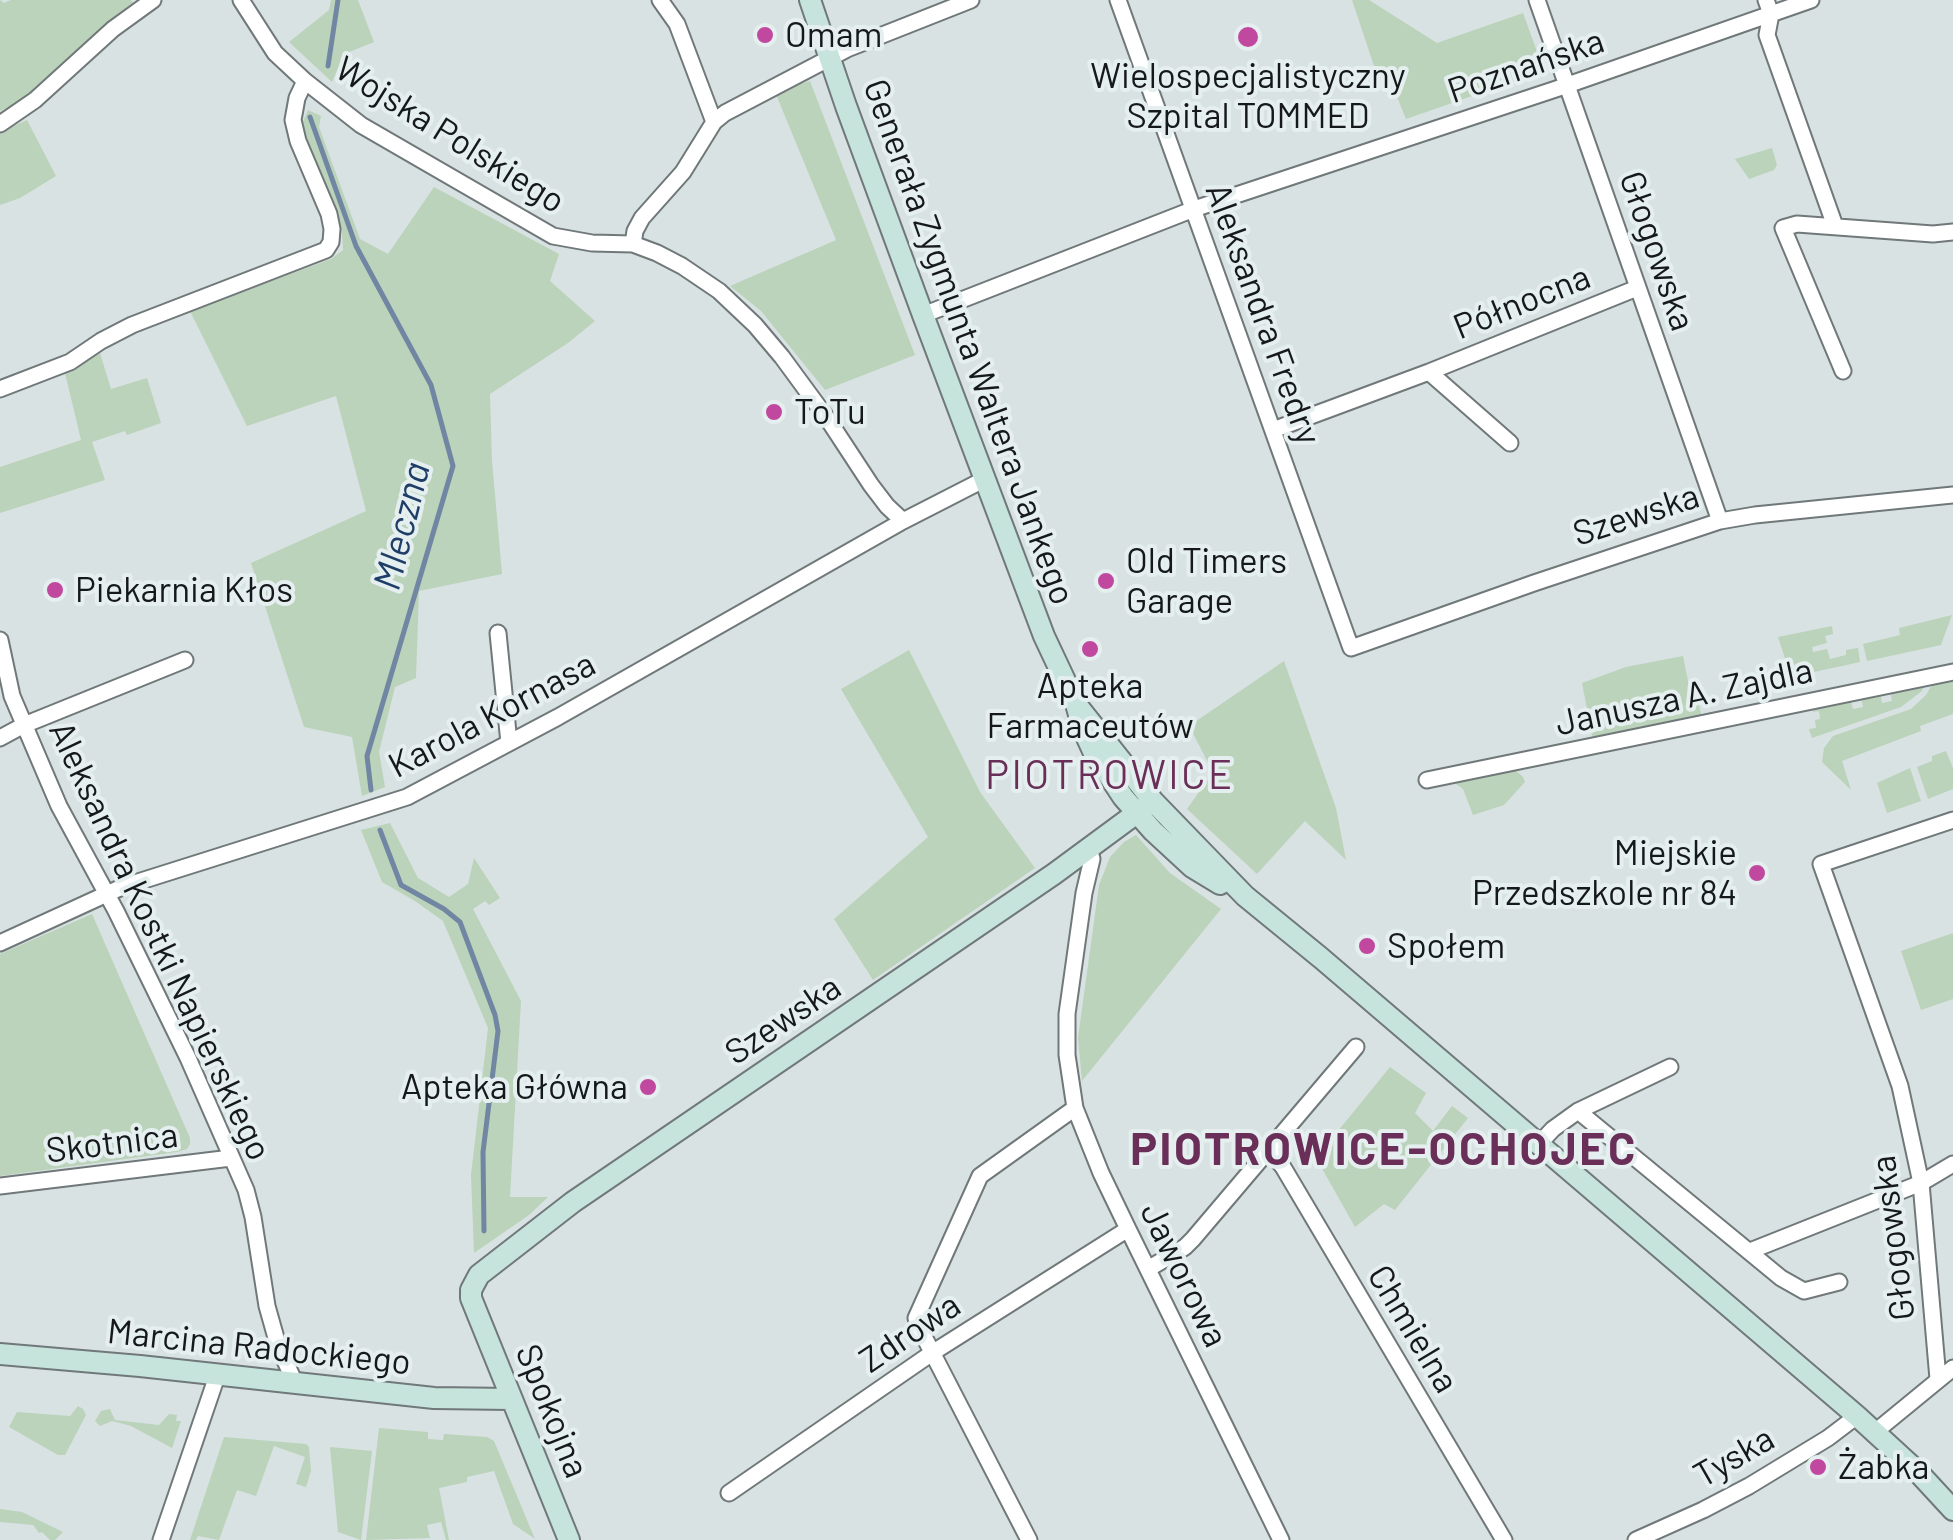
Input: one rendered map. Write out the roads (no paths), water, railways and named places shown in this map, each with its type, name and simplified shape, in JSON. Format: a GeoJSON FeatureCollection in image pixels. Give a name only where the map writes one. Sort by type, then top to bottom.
{"type":"FeatureCollection","features":[{"type":"Feature","properties":{"kind":"street"},"geometry":{"type":"LineString","coordinates":[[0,124],[35,100],[112,29],[153,0]]}},
{"type":"Feature","properties":{"kind":"street","name":"Wojska Polskiego"},"geometry":{"type":"LineString","coordinates":[[241,0],[276,53],[361,125],[554,236],[592,243],[633,244],[700,277],[746,315],[808,391],[887,506],[903,521]]}},
{"type":"Feature","properties":{"kind":"street"},"geometry":{"type":"LineString","coordinates":[[660,0],[676,24],[714,122]]}},
{"type":"Feature","properties":{"kind":"street","name":"Generała Zygmunta Waltera Jankego"},"geometry":{"type":"LineString","coordinates":[[810,0],[1044,636],[1076,704],[1144,807],[1857,1416],[1953,1510]]}},
{"type":"Feature","properties":{"kind":"street"},"geometry":{"type":"LineString","coordinates":[[633,244],[642,218],[684,172],[714,122],[724,113],[848,49],[971,0]]}},
{"type":"Feature","properties":{"kind":"street","name":"Aleksandra Fredry"},"geometry":{"type":"LineString","coordinates":[[1118,0],[1351,648]]}},
{"type":"Feature","properties":{"kind":"street","name":"Głogowska"},"geometry":{"type":"LineString","coordinates":[[1537,0],[1720,521]]}},
{"type":"Feature","properties":{"kind":"street","name":"Poznańska"},"geometry":{"type":"LineString","coordinates":[[923,315],[1194,209],[1567,85],[1769,7],[1811,0]]}},
{"type":"Feature","properties":{"kind":"street"},"geometry":{"type":"LineString","coordinates":[[1769,7],[1767,35],[1834,226]]}},
{"type":"Feature","properties":{"kind":"street"},"geometry":{"type":"LineString","coordinates":[[0,389],[70,362],[101,340],[132,325],[326,250],[331,242],[329,214],[293,120],[305,81]]}},
{"type":"Feature","properties":{"kind":"street"},"geometry":{"type":"LineString","coordinates":[[1842,371],[1783,228],[1797,224],[1933,234],[1953,232]]}},
{"type":"Feature","properties":{"kind":"street","name":"Północna"},"geometry":{"type":"LineString","coordinates":[[1273,430],[1430,372],[1637,288]]}},
{"type":"Feature","properties":{"kind":"street","name":"Północna"},"geometry":{"type":"LineString","coordinates":[[1430,372],[1510,443]]}},
{"type":"Feature","properties":{"kind":"street","name":"Karola Kornasa"},"geometry":{"type":"LineString","coordinates":[[0,943],[107,894],[406,797],[985,479]]}},
{"type":"Feature","properties":{"kind":"street","name":"Szewska"},"geometry":{"type":"LineString","coordinates":[[1351,648],[1720,521],[1953,495]]}},
{"type":"Feature","properties":{"kind":"street"},"geometry":{"type":"LineString","coordinates":[[498,633],[509,743]]}},
{"type":"Feature","properties":{"kind":"street","name":"Aleksandra Kostki Napierskiego"},"geometry":{"type":"LineString","coordinates":[[0,640],[12,696],[59,806],[188,1058],[246,1190],[268,1306],[278,1345],[295,1383]]}},
{"type":"Feature","properties":{"kind":"street"},"geometry":{"type":"LineString","coordinates":[[0,738],[185,660]]}},
{"type":"Feature","properties":{"kind":"street","name":"Janusza A. Zajdla"},"geometry":{"type":"LineString","coordinates":[[1428,780],[1953,672]]}},
{"type":"Feature","properties":{"kind":"street","name":"Szewska"},"geometry":{"type":"LineString","coordinates":[[474,1308],[471,1290],[479,1274],[573,1202],[1089,849],[1144,807]]}},
{"type":"Feature","properties":{"kind":"street","name":"Głogowska"},"geometry":{"type":"LineString","coordinates":[[1938,1379],[1921,1183],[1900,1086],[1821,864],[1953,820]]}},
{"type":"Feature","properties":{"kind":"street","name":"Jaworowa"},"geometry":{"type":"LineString","coordinates":[[1089,849],[1092,859],[1067,1014],[1075,1108],[1101,1173],[1282,1540]]}},
{"type":"Feature","properties":{"kind":"street"},"geometry":{"type":"LineString","coordinates":[[1148,1269],[1185,1247],[1356,1048]]}},
{"type":"Feature","properties":{"kind":"street"},"geometry":{"type":"LineString","coordinates":[[1538,1145],[1578,1110],[1670,1067]]}},
{"type":"Feature","properties":{"kind":"street"},"geometry":{"type":"LineString","coordinates":[[1029,1540],[916,1318],[980,1176],[1075,1108]]}},
{"type":"Feature","properties":{"kind":"street"},"geometry":{"type":"LineString","coordinates":[[1578,1110],[1782,1278],[1804,1291],[1839,1282]]}},
{"type":"Feature","properties":{"kind":"street","name":"Chmielna"},"geometry":{"type":"LineString","coordinates":[[1270,1150],[1504,1540]]}},
{"type":"Feature","properties":{"kind":"street","name":"Skotnica"},"geometry":{"type":"LineString","coordinates":[[0,1186],[230,1158]]}},
{"type":"Feature","properties":{"kind":"street"},"geometry":{"type":"LineString","coordinates":[[1750,1252],[1921,1183],[1953,1164]]}},
{"type":"Feature","properties":{"kind":"street","name":"Zdrowa"},"geometry":{"type":"LineString","coordinates":[[729,1493],[932,1352],[1128,1229]]}},
{"type":"Feature","properties":{"kind":"street","name":"Spokojna"},"geometry":{"type":"LineString","coordinates":[[474,1308],[570,1540]]}},
{"type":"Feature","properties":{"kind":"street","name":"Marcina Radockiego"},"geometry":{"type":"LineString","coordinates":[[0,1354],[447,1399],[512,1399]]}},
{"type":"Feature","properties":{"kind":"street"},"geometry":{"type":"LineString","coordinates":[[1875,1432],[1953,1368]]}},
{"type":"Feature","properties":{"kind":"street"},"geometry":{"type":"LineString","coordinates":[[162,1540],[217,1376]]}},
{"type":"Feature","properties":{"kind":"street","name":"Tyska"},"geometry":{"type":"LineString","coordinates":[[1636,1540],[1749,1486],[1857,1416]]}},
{"type":"Feature","properties":{"kind":"waterway","name":"Mleczna"},"geometry":{"type":"LineString","coordinates":[[328,66],[338,0]]}},
{"type":"Feature","properties":{"kind":"waterway","name":"Mleczna"},"geometry":{"type":"LineString","coordinates":[[310,117],[356,246],[431,385],[453,466],[367,756],[371,790]]}},
{"type":"Feature","properties":{"kind":"waterway","name":"Mleczna"},"geometry":{"type":"LineString","coordinates":[[380,830],[401,885],[460,922],[495,1015],[498,1031],[483,1152],[484,1231]]}},
{"type":"Feature","properties":{"kind":"place","name":"Omam"},"geometry":{"type":"Point","coordinates":[765,35]}},
{"type":"Feature","properties":{"kind":"place","name":"Wielospecjalistyczny Szpital TOMMED"},"geometry":{"type":"Point","coordinates":[1248,37]}},
{"type":"Feature","properties":{"kind":"place","name":"ToTu"},"geometry":{"type":"Point","coordinates":[774,412]}},
{"type":"Feature","properties":{"kind":"place","name":"Old Timers Garage"},"geometry":{"type":"Point","coordinates":[1106,581]}},
{"type":"Feature","properties":{"kind":"place","name":"Piekarnia Kłos"},"geometry":{"type":"Point","coordinates":[55,590]}},
{"type":"Feature","properties":{"kind":"place","name":"Apteka Farmaceutów"},"geometry":{"type":"Point","coordinates":[1090,649]}},
{"type":"Feature","properties":{"kind":"place","name":"Miejskie Przedszkole nr 84"},"geometry":{"type":"Point","coordinates":[1757,873]}},
{"type":"Feature","properties":{"kind":"place","name":"Społem"},"geometry":{"type":"Point","coordinates":[1367,946]}},
{"type":"Feature","properties":{"kind":"place","name":"Apteka Główna"},"geometry":{"type":"Point","coordinates":[648,1087]}},
{"type":"Feature","properties":{"kind":"place","name":"Żabka"},"geometry":{"type":"Point","coordinates":[1818,1467]}},
{"type":"Feature","properties":{"kind":"district","name":"PIOTROWICE"},"geometry":{"type":"Point","coordinates":[1110,776]}},
{"type":"Feature","properties":{"kind":"district","name":"PIOTROWICE-OCHOJEC"},"geometry":{"type":"Point","coordinates":[1384,1150]}}]}
